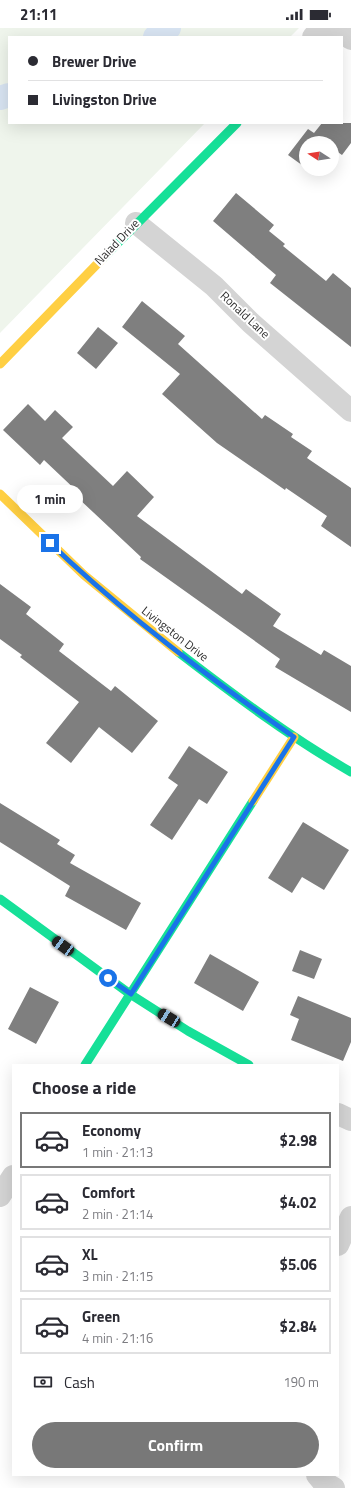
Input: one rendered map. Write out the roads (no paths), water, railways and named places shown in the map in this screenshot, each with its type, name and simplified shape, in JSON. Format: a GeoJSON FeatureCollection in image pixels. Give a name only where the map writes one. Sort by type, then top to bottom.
{"type":"FeatureCollection","features":[{"type":"Feature","properties":{"kind":"street"},"geometry":{"type":"LineString","coordinates":[[314,36],[321,28]]}},
{"type":"Feature","properties":{"kind":"street"},"geometry":{"type":"LineString","coordinates":[[336,28],[351,39]]}},
{"type":"Feature","properties":{"kind":"street","name":"Naiad Drive"},"geometry":{"type":"LineString","coordinates":[[0,364],[136,223],[236,124]]}},
{"type":"Feature","properties":{"kind":"street","name":"Ronald Lane"},"geometry":{"type":"LineString","coordinates":[[136,223],[214,286],[251,323],[351,411]]}},
{"type":"Feature","properties":{"kind":"street","name":"Livingston Drive"},"geometry":{"type":"LineString","coordinates":[[0,494],[71,563],[112,600],[227,691],[294,737],[351,772]]}},
{"type":"Feature","properties":{"kind":"street"},"geometry":{"type":"LineString","coordinates":[[86,1064],[294,737]]}},
{"type":"Feature","properties":{"kind":"street"},"geometry":{"type":"LineString","coordinates":[[0,899],[131,994],[247,1064]]}},
{"type":"Feature","properties":{"kind":"street"},"geometry":{"type":"LineString","coordinates":[[339,1114],[351,1120]]}},
{"type":"Feature","properties":{"kind":"street"},"geometry":{"type":"LineString","coordinates":[[0,1196],[12,1178]]}},
{"type":"Feature","properties":{"kind":"street"},"geometry":{"type":"LineString","coordinates":[[339,1243],[351,1217]]}},
{"type":"Feature","properties":{"kind":"street"},"geometry":{"type":"LineString","coordinates":[[318,1476],[334,1488]]}},
{"type":"Feature","properties":{"kind":"waterway"},"geometry":{"type":"LineString","coordinates":[[157,36],[169,28]]}},
{"type":"Feature","properties":{"kind":"waterway"},"geometry":{"type":"LineString","coordinates":[[0,98],[8,95]]}}]}
